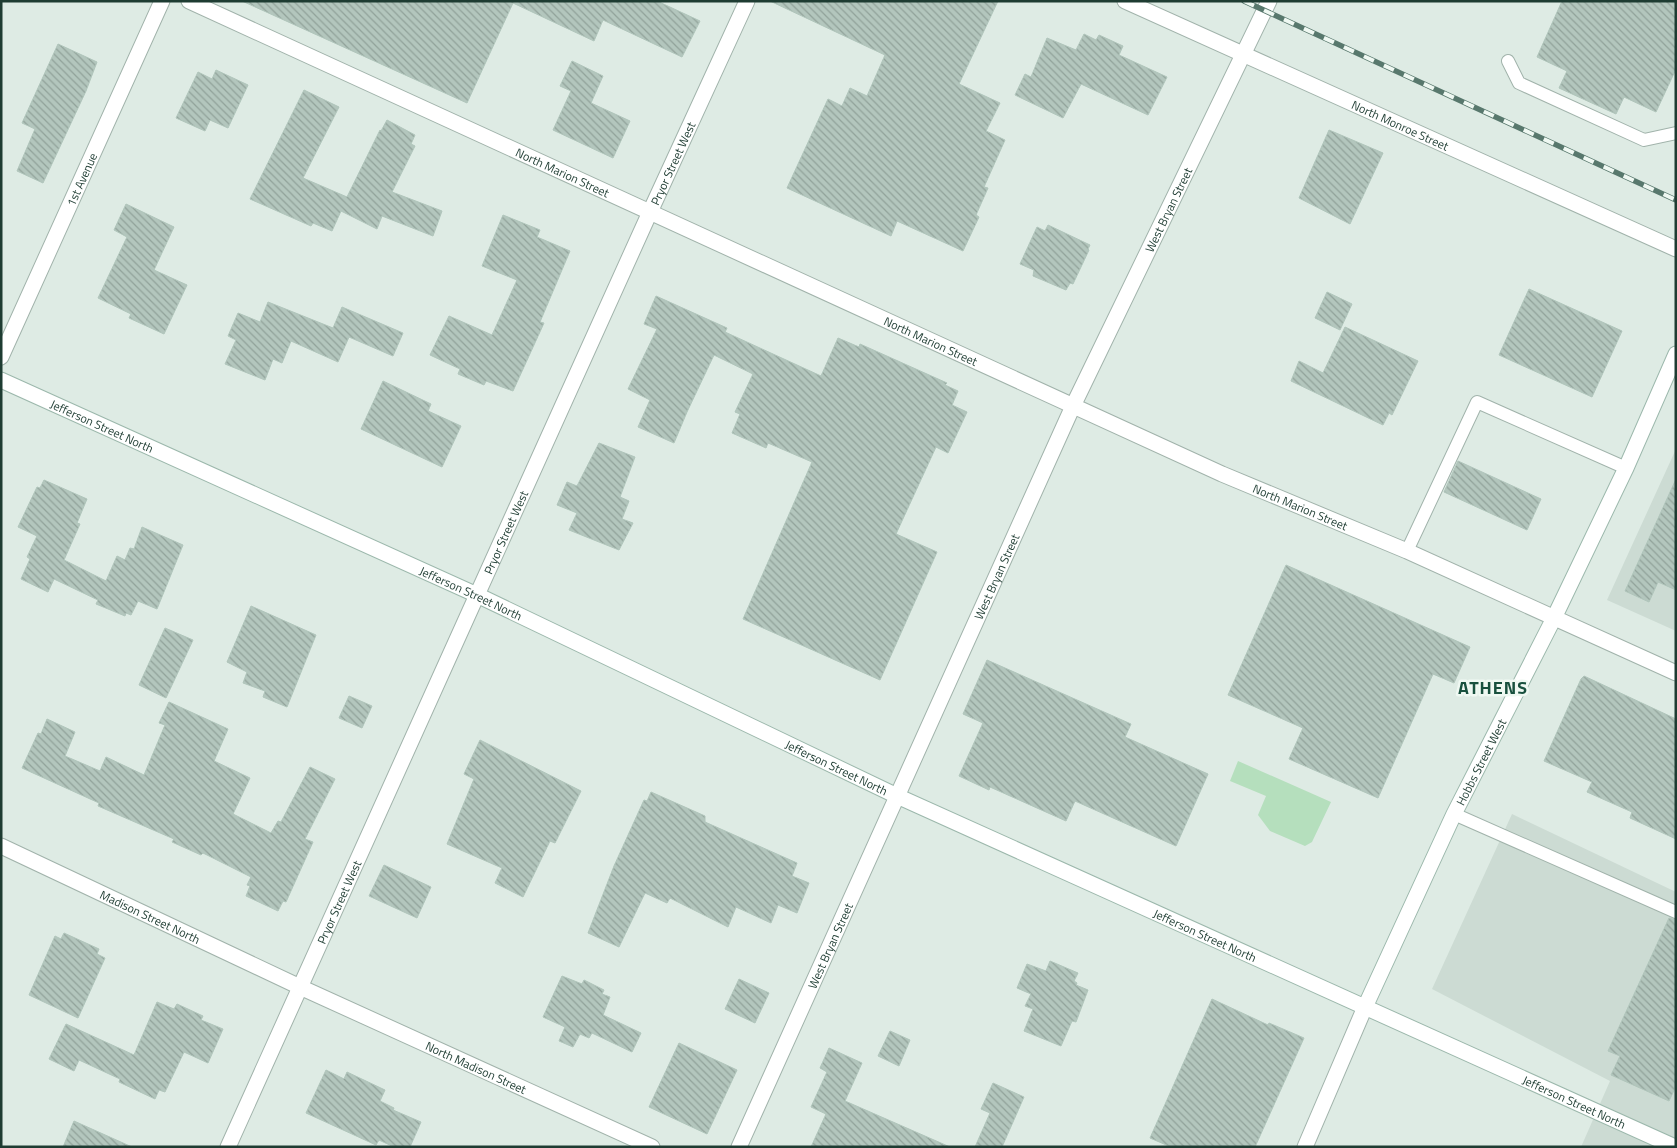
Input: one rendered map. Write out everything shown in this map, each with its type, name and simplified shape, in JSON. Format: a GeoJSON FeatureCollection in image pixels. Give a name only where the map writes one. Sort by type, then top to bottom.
{"type":"FeatureCollection","features":[{"type":"Feature","properties":{"kind":"street","name":"1st Avenue"},"geometry":{"type":"LineString","coordinates":[[1,358],[162,1]]}},
{"type":"Feature","properties":{"kind":"street","name":"North Marion Street"},"geometry":{"type":"LineString","coordinates":[[189,1],[1222,474],[1407,551],[1676,673]]}},
{"type":"Feature","properties":{"kind":"street","name":"Pryor Street West"},"geometry":{"type":"LineString","coordinates":[[228,1147],[747,1]]}},
{"type":"Feature","properties":{"kind":"street","name":"North Monroe Street"},"geometry":{"type":"LineString","coordinates":[[1125,1],[1676,249]]}},
{"type":"Feature","properties":{"kind":"street","name":"West Bryan Street"},"geometry":{"type":"LineString","coordinates":[[739,1147],[1073,406],[1267,6]]}},
{"type":"Feature","properties":{"kind":"street","name":"Hobbs Street West"},"geometry":{"type":"LineString","coordinates":[[1306,1147],[1366,1007],[1454,814],[1554,618],[1626,468],[1676,354]]}},
{"type":"Feature","properties":{"kind":"street","name":"Jefferson Street North"},"geometry":{"type":"LineString","coordinates":[[1,380],[478,594],[897,796],[1674,1143]]}},
{"type":"Feature","properties":{"kind":"street","name":"Madison Street North"},"geometry":{"type":"LineString","coordinates":[[1,846],[300,987]]}},
{"type":"Feature","properties":{"kind":"street","name":"North Madison Street"},"geometry":{"type":"LineString","coordinates":[[300,987],[652,1147]]}},
{"type":"Feature","properties":{"kind":"lane"},"geometry":{"type":"LineString","coordinates":[[1508,61],[1519,83],[1644,140],[1676,133]]}},
{"type":"Feature","properties":{"kind":"lane"},"geometry":{"type":"LineString","coordinates":[[1407,551],[1477,402],[1626,468]]}},
{"type":"Feature","properties":{"kind":"lane"},"geometry":{"type":"LineString","coordinates":[[1454,814],[1676,912]]}},
{"type":"Feature","properties":{"kind":"shaded area"},"geometry":{"type":"Polygon","coordinates":[[[1676,449],[1676,631],[1607,600],[1676,449]]]}},
{"type":"Feature","properties":{"kind":"shaded area"},"geometry":{"type":"Polygon","coordinates":[[[1512,814],[1676,892],[1676,1147],[1581,1147],[1610,1081],[1432,989],[1512,814]]]}},
{"type":"Feature","properties":{"kind":"green space"},"geometry":{"type":"Polygon","coordinates":[[[1238,761],[1331,802],[1312,842],[1305,846],[1270,831],[1258,815],[1266,796],[1230,781],[1238,761]]]}},
{"type":"Feature","properties":{"kind":"building"},"geometry":{"type":"Polygon","coordinates":[[[242,1],[657,1],[700,21],[682,57],[603,20],[594,41],[513,3],[467,103],[242,1]]]}},
{"type":"Feature","properties":{"kind":"building"},"geometry":{"type":"Polygon","coordinates":[[[770,1],[998,1],[959,84],[1000,103],[986,131],[1005,140],[984,187],[988,188],[976,215],[979,217],[963,251],[897,221],[891,236],[787,188],[828,99],[842,106],[850,88],[867,96],[885,55],[770,1]]]}},
{"type":"Feature","properties":{"kind":"building"},"geometry":{"type":"Polygon","coordinates":[[[1562,1],[1676,1],[1676,69],[1656,112],[1624,97],[1616,114],[1559,88],[1567,71],[1537,57],[1562,1]]]}},
{"type":"Feature","properties":{"kind":"building"},"geometry":{"type":"Polygon","coordinates":[[[1084,34],[1096,40],[1099,35],[1123,46],[1119,55],[1167,77],[1148,115],[1081,84],[1063,118],[1015,95],[1025,74],[1031,77],[1047,38],[1076,50],[1084,34]]]}},
{"type":"Feature","properties":{"kind":"building"},"geometry":{"type":"Polygon","coordinates":[[[58,44],[97,62],[86,91],[43,183],[17,171],[35,129],[22,123],[58,44]]]}},
{"type":"Feature","properties":{"kind":"building"},"geometry":{"type":"Polygon","coordinates":[[[572,61],[603,76],[591,103],[630,121],[613,158],[553,130],[571,91],[560,86],[572,61]]]}},
{"type":"Feature","properties":{"kind":"building"},"geometry":{"type":"Polygon","coordinates":[[[216,70],[248,85],[228,128],[210,120],[205,131],[176,118],[198,72],[212,79],[216,70]]]}},
{"type":"Feature","properties":{"kind":"building"},"geometry":{"type":"Polygon","coordinates":[[[304,90],[339,107],[303,178],[347,197],[380,130],[387,120],[415,135],[411,144],[415,146],[392,192],[442,211],[433,236],[382,216],[377,229],[341,211],[332,231],[313,223],[311,226],[250,199],[304,90]]]}},
{"type":"Feature","properties":{"kind":"building"},"geometry":{"type":"Polygon","coordinates":[[[1329,130],[1383,153],[1350,224],[1299,198],[1329,130]]]}},
{"type":"Feature","properties":{"kind":"building"},"geometry":{"type":"Polygon","coordinates":[[[126,204],[174,227],[154,270],[187,285],[164,334],[129,318],[131,314],[98,298],[127,237],[114,230],[126,204]]]}},
{"type":"Feature","properties":{"kind":"building"},"geometry":{"type":"Polygon","coordinates":[[[503,215],[540,230],[537,237],[570,251],[540,322],[544,323],[513,391],[486,381],[484,385],[458,374],[460,369],[430,355],[449,316],[492,335],[517,280],[482,266],[503,215]]]}},
{"type":"Feature","properties":{"kind":"building"},"geometry":{"type":"Polygon","coordinates":[[[1048,225],[1090,245],[1073,284],[1070,283],[1066,290],[1033,276],[1034,270],[1020,264],[1037,227],[1045,231],[1048,225]]]}},
{"type":"Feature","properties":{"kind":"building"},"geometry":{"type":"Polygon","coordinates":[[[1529,289],[1622,331],[1592,397],[1499,355],[1529,289]]]}},
{"type":"Feature","properties":{"kind":"building"},"geometry":{"type":"Polygon","coordinates":[[[1327,292],[1352,304],[1340,330],[1315,318],[1327,292]]]}},
{"type":"Feature","properties":{"kind":"building"},"geometry":{"type":"Polygon","coordinates":[[[656,296],[727,328],[725,332],[821,376],[838,338],[859,347],[860,344],[947,383],[945,385],[958,391],[952,405],[967,412],[948,453],[936,447],[896,534],[937,552],[880,680],[743,619],[812,462],[768,443],[766,448],[732,433],[740,414],[735,412],[753,374],[714,355],[674,443],[638,427],[650,400],[628,389],[657,329],[644,324],[656,296]]]}},
{"type":"Feature","properties":{"kind":"building"},"geometry":{"type":"Polygon","coordinates":[[[268,302],[333,328],[342,307],[403,333],[393,356],[349,337],[338,362],[291,341],[282,363],[273,359],[265,380],[225,364],[236,340],[228,336],[238,313],[260,322],[268,302]]]}},
{"type":"Feature","properties":{"kind":"building"},"geometry":{"type":"Polygon","coordinates":[[[1345,327],[1418,361],[1392,415],[1389,413],[1383,425],[1291,381],[1299,361],[1323,373],[1345,327]]]}},
{"type":"Feature","properties":{"kind":"building"},"geometry":{"type":"Polygon","coordinates":[[[383,381],[431,404],[428,411],[461,426],[442,467],[361,429],[383,381]]]}},
{"type":"Feature","properties":{"kind":"building"},"geometry":{"type":"Polygon","coordinates":[[[599,443],[635,457],[620,497],[629,501],[622,519],[633,523],[619,550],[569,530],[577,513],[557,505],[567,482],[577,486],[599,443]]]}},
{"type":"Feature","properties":{"kind":"building"},"geometry":{"type":"Polygon","coordinates":[[[1458,461],[1541,499],[1527,530],[1444,492],[1458,461]]]}},
{"type":"Feature","properties":{"kind":"building"},"geometry":{"type":"Polygon","coordinates":[[[1676,479],[1676,590],[1658,582],[1649,602],[1625,591],[1676,479]]]}},
{"type":"Feature","properties":{"kind":"building"},"geometry":{"type":"Polygon","coordinates":[[[44,480],[87,499],[77,523],[80,524],[64,560],[106,581],[117,556],[125,560],[130,548],[134,549],[142,527],[183,545],[157,609],[138,601],[131,615],[126,613],[125,616],[96,604],[98,600],[54,579],[48,592],[21,579],[30,559],[27,557],[37,536],[18,527],[37,487],[40,488],[44,480]]]}},
{"type":"Feature","properties":{"kind":"building"},"geometry":{"type":"Polygon","coordinates":[[[1286,565],[1470,647],[1454,683],[1433,674],[1378,798],[1289,759],[1303,728],[1228,695],[1286,565]]]}},
{"type":"Feature","properties":{"kind":"building"},"geometry":{"type":"Polygon","coordinates":[[[251,606],[316,635],[287,707],[263,697],[265,691],[243,683],[247,672],[227,662],[251,606]]]}},
{"type":"Feature","properties":{"kind":"building"},"geometry":{"type":"Polygon","coordinates":[[[165,628],[193,640],[166,698],[139,685],[165,628]]]}},
{"type":"Feature","properties":{"kind":"building"},"geometry":{"type":"Polygon","coordinates":[[[987,660],[1131,724],[1125,737],[1208,774],[1176,846],[1075,801],[1066,821],[990,787],[989,790],[959,776],[983,723],[963,714],[987,660]]]}},
{"type":"Feature","properties":{"kind":"building"},"geometry":{"type":"Polygon","coordinates":[[[1584,676],[1676,719],[1676,839],[1630,818],[1632,812],[1587,792],[1592,782],[1544,761],[1584,676]]]}},
{"type":"Feature","properties":{"kind":"building"},"geometry":{"type":"Polygon","coordinates":[[[349,696],[372,706],[362,728],[339,718],[349,696]]]}},
{"type":"Feature","properties":{"kind":"building"},"geometry":{"type":"Polygon","coordinates":[[[169,702],[228,729],[214,761],[250,778],[233,814],[271,833],[278,821],[281,822],[310,767],[335,779],[305,839],[313,842],[286,902],[283,901],[278,911],[246,896],[250,886],[247,885],[251,877],[203,853],[201,855],[172,842],[174,839],[98,806],[99,803],[22,768],[38,733],[41,734],[47,719],[75,732],[65,756],[100,771],[106,757],[144,775],[165,725],[159,723],[169,702]]]}},
{"type":"Feature","properties":{"kind":"building"},"geometry":{"type":"Polygon","coordinates":[[[480,740],[581,791],[555,843],[550,841],[523,897],[495,883],[502,868],[447,844],[474,779],[464,774],[480,740]]]}},
{"type":"Feature","properties":{"kind":"building"},"geometry":{"type":"Polygon","coordinates":[[[651,792],[705,816],[705,822],[797,863],[792,876],[809,883],[797,913],[778,905],[771,923],[736,907],[728,927],[670,898],[667,903],[645,893],[619,947],[588,933],[614,866],[644,800],[647,801],[651,792]]]}},
{"type":"Feature","properties":{"kind":"building"},"geometry":{"type":"Polygon","coordinates":[[[384,865],[431,887],[417,918],[369,896],[384,865]]]}},
{"type":"Feature","properties":{"kind":"building"},"geometry":{"type":"Polygon","coordinates":[[[1669,918],[1676,920],[1676,1086],[1669,1101],[1611,1075],[1620,1056],[1608,1051],[1669,918]]]}},
{"type":"Feature","properties":{"kind":"building"},"geometry":{"type":"Polygon","coordinates":[[[64,933],[99,949],[97,954],[105,958],[78,1018],[29,995],[55,936],[61,939],[64,933]]]}},
{"type":"Feature","properties":{"kind":"building"},"geometry":{"type":"Polygon","coordinates":[[[1050,961],[1078,973],[1074,981],[1077,983],[1076,985],[1088,990],[1076,1022],[1072,1021],[1061,1046],[1024,1031],[1033,1009],[1025,1006],[1031,994],[1017,988],[1027,964],[1046,971],[1050,961]]]}},
{"type":"Feature","properties":{"kind":"building"},"geometry":{"type":"Polygon","coordinates":[[[562,976],[582,984],[584,980],[604,990],[602,994],[610,997],[603,1015],[641,1033],[632,1052],[592,1033],[589,1038],[580,1034],[573,1047],[559,1041],[565,1027],[543,1017],[562,976]]]}},
{"type":"Feature","properties":{"kind":"building"},"geometry":{"type":"Polygon","coordinates":[[[739,979],[769,993],[755,1023],[725,1009],[739,979]]]}},
{"type":"Feature","properties":{"kind":"building"},"geometry":{"type":"Polygon","coordinates":[[[1212,999],[1268,1025],[1269,1023],[1304,1038],[1255,1147],[1171,1147],[1150,1138],[1212,999]]]}},
{"type":"Feature","properties":{"kind":"building"},"geometry":{"type":"Polygon","coordinates":[[[157,1002],[174,1009],[177,1004],[203,1016],[201,1020],[223,1029],[208,1063],[184,1052],[165,1092],[159,1090],[155,1099],[119,1082],[120,1079],[79,1060],[74,1071],[49,1059],[66,1024],[134,1055],[157,1002]]]}},
{"type":"Feature","properties":{"kind":"building"},"geometry":{"type":"Polygon","coordinates":[[[890,1031],[910,1040],[899,1066],[878,1056],[890,1031]]]}},
{"type":"Feature","properties":{"kind":"building"},"geometry":{"type":"Polygon","coordinates":[[[679,1043],[737,1070],[707,1134],[649,1107],[679,1043]]]}},
{"type":"Feature","properties":{"kind":"building"},"geometry":{"type":"Polygon","coordinates":[[[829,1048],[862,1063],[845,1101],[950,1147],[811,1147],[826,1114],[811,1107],[827,1072],[820,1068],[829,1048]]]}},
{"type":"Feature","properties":{"kind":"building"},"geometry":{"type":"Polygon","coordinates":[[[326,1070],[344,1079],[347,1072],[385,1090],[380,1101],[394,1108],[393,1110],[421,1122],[410,1147],[394,1147],[379,1140],[376,1145],[306,1113],[326,1070]]]}},
{"type":"Feature","properties":{"kind":"building"},"geometry":{"type":"Polygon","coordinates":[[[993,1083],[1024,1097],[1002,1147],[975,1147],[990,1113],[981,1109],[993,1083]]]}},
{"type":"Feature","properties":{"kind":"building"},"geometry":{"type":"Polygon","coordinates":[[[74,1121],[132,1147],[63,1147],[74,1121]]]}},
{"type":"Feature","properties":{"kind":"railway"},"geometry":{"type":"LineString","coordinates":[[1244,1],[1676,200]]}},
{"type":"Feature","properties":{"kind":"district","name":"ATHENS"},"geometry":{"type":"Point","coordinates":[1493,687]}}]}
